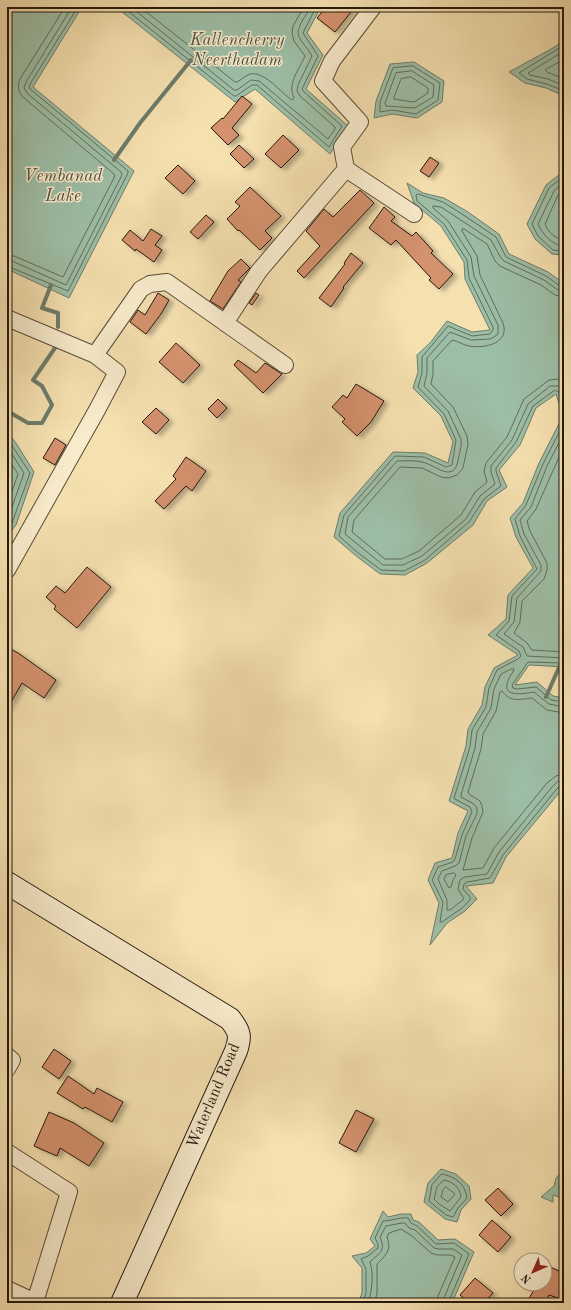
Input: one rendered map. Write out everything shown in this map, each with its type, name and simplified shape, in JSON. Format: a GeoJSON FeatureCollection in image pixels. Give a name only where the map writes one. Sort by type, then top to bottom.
{"type":"FeatureCollection","features":[{"type":"Feature","properties":{"kind":"main road","name":"Waterland Road"},"geometry":{"type":"LineString","coordinates":[[7,883],[230,1019],[238,1030],[240,1040],[236,1052],[122,1303]]}},
{"type":"Feature","properties":{"kind":"street"},"geometry":{"type":"LineString","coordinates":[[373,7],[332,61],[323,81],[360,122],[342,148],[346,168],[414,214]]}},
{"type":"Feature","properties":{"kind":"street"},"geometry":{"type":"LineString","coordinates":[[225,323],[259,271],[346,168]]}},
{"type":"Feature","properties":{"kind":"street"},"geometry":{"type":"LineString","coordinates":[[95,355],[141,289],[150,284],[167,282],[285,365]]}},
{"type":"Feature","properties":{"kind":"street"},"geometry":{"type":"LineString","coordinates":[[7,318],[95,355],[117,372],[7,570]]}},
{"type":"Feature","properties":{"kind":"street"},"geometry":{"type":"LineString","coordinates":[[7,1056],[12,1060],[7,1069]]}},
{"type":"Feature","properties":{"kind":"street"},"geometry":{"type":"LineString","coordinates":[[7,1152],[69,1192],[36,1303],[7,1288]]}},
{"type":"Feature","properties":{"kind":"water","name":"Vembanad Lake"},"geometry":{"type":"Polygon","coordinates":[[[7,7],[82,7],[33,87],[134,171],[69,298],[7,269],[7,7]]]}},
{"type":"Feature","properties":{"kind":"water","name":"Kallencherry Neerthadam"},"geometry":{"type":"Polygon","coordinates":[[[116,7],[321,7],[307,33],[323,55],[306,89],[348,126],[330,154],[255,89],[235,102],[116,7]]]}},
{"type":"Feature","properties":{"kind":"water"},"geometry":{"type":"Polygon","coordinates":[[[564,40],[564,96],[546,88],[525,83],[509,72],[553,48],[564,40]]]}},
{"type":"Feature","properties":{"kind":"water"},"geometry":{"type":"Polygon","coordinates":[[[414,62],[444,81],[442,102],[417,118],[392,114],[374,118],[376,101],[390,64],[414,62]]]}},
{"type":"Feature","properties":{"kind":"water"},"geometry":{"type":"Polygon","coordinates":[[[564,171],[564,255],[552,254],[535,239],[527,224],[546,185],[564,171]]]}},
{"type":"Feature","properties":{"kind":"water"},"geometry":{"type":"Polygon","coordinates":[[[407,183],[423,193],[444,198],[468,212],[499,234],[509,254],[548,272],[562,282],[564,281],[564,667],[529,665],[515,685],[537,682],[553,696],[564,698],[564,787],[506,857],[493,883],[466,886],[477,899],[465,911],[447,923],[430,945],[439,903],[428,880],[435,863],[452,858],[458,833],[468,811],[449,801],[466,746],[468,729],[482,705],[485,687],[494,668],[518,655],[488,635],[506,619],[508,595],[533,568],[516,537],[510,518],[523,503],[539,463],[563,416],[556,394],[536,408],[520,445],[499,470],[507,487],[487,501],[473,525],[427,563],[405,575],[380,574],[334,537],[340,513],[393,452],[425,453],[448,463],[453,442],[441,416],[413,388],[418,372],[417,355],[430,343],[447,321],[472,332],[490,330],[465,279],[464,262],[441,226],[414,203],[407,183]]]}},
{"type":"Feature","properties":{"kind":"water"},"geometry":{"type":"Polygon","coordinates":[[[7,432],[16,443],[34,472],[16,525],[7,536],[7,432]]]}},
{"type":"Feature","properties":{"kind":"water"},"geometry":{"type":"Polygon","coordinates":[[[441,1169],[456,1174],[469,1186],[471,1199],[461,1210],[457,1222],[445,1219],[424,1202],[428,1183],[441,1169]]]}},
{"type":"Feature","properties":{"kind":"water"},"geometry":{"type":"Polygon","coordinates":[[[564,1169],[564,1199],[553,1195],[553,1202],[541,1197],[554,1186],[556,1178],[564,1169]]]}},
{"type":"Feature","properties":{"kind":"water"},"geometry":{"type":"Polygon","coordinates":[[[383,1211],[388,1217],[401,1214],[411,1214],[413,1220],[419,1222],[438,1240],[455,1239],[474,1252],[452,1303],[358,1303],[362,1293],[362,1268],[352,1256],[366,1253],[375,1246],[370,1239],[383,1211]]]}},
{"type":"Feature","properties":{"kind":"building"},"geometry":{"type":"Polygon","coordinates":[[[326,7],[355,7],[335,32],[317,18],[326,7]]]}},
{"type":"Feature","properties":{"kind":"building"},"geometry":{"type":"Polygon","coordinates":[[[242,96],[252,104],[232,128],[239,135],[228,145],[211,128],[222,118],[223,119],[242,96]]]}},
{"type":"Feature","properties":{"kind":"building"},"geometry":{"type":"Polygon","coordinates":[[[283,135],[299,150],[281,168],[265,154],[283,135]]]}},
{"type":"Feature","properties":{"kind":"building"},"geometry":{"type":"Polygon","coordinates":[[[239,145],[254,159],[244,168],[230,154],[239,145]]]}},
{"type":"Feature","properties":{"kind":"building"},"geometry":{"type":"Polygon","coordinates":[[[430,157],[439,163],[429,177],[420,171],[430,157]]]}},
{"type":"Feature","properties":{"kind":"building"},"geometry":{"type":"Polygon","coordinates":[[[178,165],[195,181],[183,194],[165,178],[178,165]]]}},
{"type":"Feature","properties":{"kind":"building"},"geometry":{"type":"Polygon","coordinates":[[[250,187],[281,216],[265,231],[272,238],[260,250],[239,230],[238,231],[227,219],[240,206],[235,202],[250,187]]]}},
{"type":"Feature","properties":{"kind":"building"},"geometry":{"type":"Polygon","coordinates":[[[360,190],[374,203],[304,278],[297,271],[320,246],[306,231],[324,209],[333,217],[360,190]]]}},
{"type":"Feature","properties":{"kind":"building"},"geometry":{"type":"Polygon","coordinates":[[[384,207],[395,217],[391,221],[412,236],[416,232],[433,251],[431,253],[453,274],[439,289],[429,280],[431,278],[396,240],[391,245],[369,228],[384,207]]]}},
{"type":"Feature","properties":{"kind":"building"},"geometry":{"type":"Polygon","coordinates":[[[206,215],[214,222],[198,239],[190,232],[206,215]]]}},
{"type":"Feature","properties":{"kind":"building"},"geometry":{"type":"Polygon","coordinates":[[[151,229],[162,236],[155,245],[162,250],[154,262],[136,249],[135,251],[122,240],[130,230],[143,241],[151,229]]]}},
{"type":"Feature","properties":{"kind":"building"},"geometry":{"type":"Polygon","coordinates":[[[351,253],[363,263],[343,287],[344,288],[331,307],[319,298],[345,264],[344,263],[351,253]]]}},
{"type":"Feature","properties":{"kind":"building"},"geometry":{"type":"Polygon","coordinates":[[[241,259],[250,268],[238,280],[241,282],[223,309],[210,301],[228,271],[241,259]]]}},
{"type":"Feature","properties":{"kind":"building"},"geometry":{"type":"Polygon","coordinates":[[[158,293],[169,300],[161,314],[146,334],[130,322],[138,310],[145,315],[158,293]]]}},
{"type":"Feature","properties":{"kind":"building"},"geometry":{"type":"Polygon","coordinates":[[[256,293],[259,295],[252,305],[249,303],[256,293]]]}},
{"type":"Feature","properties":{"kind":"building"},"geometry":{"type":"Polygon","coordinates":[[[176,343],[200,365],[183,383],[159,362],[176,343]]]}},
{"type":"Feature","properties":{"kind":"building"},"geometry":{"type":"Polygon","coordinates":[[[238,360],[256,373],[265,363],[282,374],[263,393],[234,365],[238,360]]]}},
{"type":"Feature","properties":{"kind":"building"},"geometry":{"type":"Polygon","coordinates":[[[356,384],[384,401],[371,422],[357,436],[342,422],[345,419],[332,407],[343,395],[347,398],[356,384]]]}},
{"type":"Feature","properties":{"kind":"building"},"geometry":{"type":"Polygon","coordinates":[[[218,399],[227,408],[217,418],[208,409],[218,399]]]}},
{"type":"Feature","properties":{"kind":"building"},"geometry":{"type":"Polygon","coordinates":[[[156,408],[169,420],[156,434],[142,422],[156,408]]]}},
{"type":"Feature","properties":{"kind":"building"},"geometry":{"type":"Polygon","coordinates":[[[55,438],[66,445],[55,465],[43,458],[55,438]]]}},
{"type":"Feature","properties":{"kind":"building"},"geometry":{"type":"Polygon","coordinates":[[[186,457],[206,471],[192,491],[186,486],[164,509],[155,501],[176,479],[173,476],[186,457]]]}},
{"type":"Feature","properties":{"kind":"building"},"geometry":{"type":"Polygon","coordinates":[[[87,567],[111,587],[77,628],[54,609],[56,606],[46,597],[56,586],[65,593],[87,567]]]}},
{"type":"Feature","properties":{"kind":"building"},"geometry":{"type":"Polygon","coordinates":[[[7,647],[56,680],[44,698],[22,683],[7,709],[7,647]]]}},
{"type":"Feature","properties":{"kind":"building"},"geometry":{"type":"Polygon","coordinates":[[[54,1049],[71,1061],[59,1079],[42,1067],[54,1049]]]}},
{"type":"Feature","properties":{"kind":"building"},"geometry":{"type":"Polygon","coordinates":[[[68,1076],[94,1094],[97,1088],[123,1102],[112,1122],[85,1107],[83,1109],[57,1093],[68,1076]]]}},
{"type":"Feature","properties":{"kind":"building"},"geometry":{"type":"Polygon","coordinates":[[[356,1110],[374,1119],[356,1152],[339,1143],[356,1110]]]}},
{"type":"Feature","properties":{"kind":"building"},"geometry":{"type":"Polygon","coordinates":[[[49,1112],[74,1123],[104,1143],[89,1166],[60,1148],[57,1156],[34,1146],[49,1112]]]}},
{"type":"Feature","properties":{"kind":"building"},"geometry":{"type":"Polygon","coordinates":[[[498,1188],[513,1204],[501,1216],[485,1200],[498,1188]]]}},
{"type":"Feature","properties":{"kind":"building"},"geometry":{"type":"Polygon","coordinates":[[[492,1220],[511,1237],[498,1252],[479,1235],[492,1220]]]}},
{"type":"Feature","properties":{"kind":"building"},"geometry":{"type":"Polygon","coordinates":[[[553,1268],[564,1273],[564,1300],[549,1295],[545,1303],[526,1303],[533,1292],[553,1292],[553,1268]]]}},
{"type":"Feature","properties":{"kind":"building"},"geometry":{"type":"Polygon","coordinates":[[[475,1278],[493,1293],[484,1303],[469,1303],[460,1295],[475,1278]]]}},
{"type":"Feature","properties":{"kind":"waterway"},"geometry":{"type":"LineString","coordinates":[[114,160],[140,123],[191,60]]}},
{"type":"Feature","properties":{"kind":"waterway"},"geometry":{"type":"LineString","coordinates":[[51,285],[42,308],[58,313],[58,327]]}},
{"type":"Feature","properties":{"kind":"waterway"},"geometry":{"type":"LineString","coordinates":[[7,417],[9,412],[28,423],[42,423],[52,405],[42,386],[33,380],[57,345]]}},
{"type":"Feature","properties":{"kind":"waterway"},"geometry":{"type":"LineString","coordinates":[[546,697],[564,656]]}}]}
